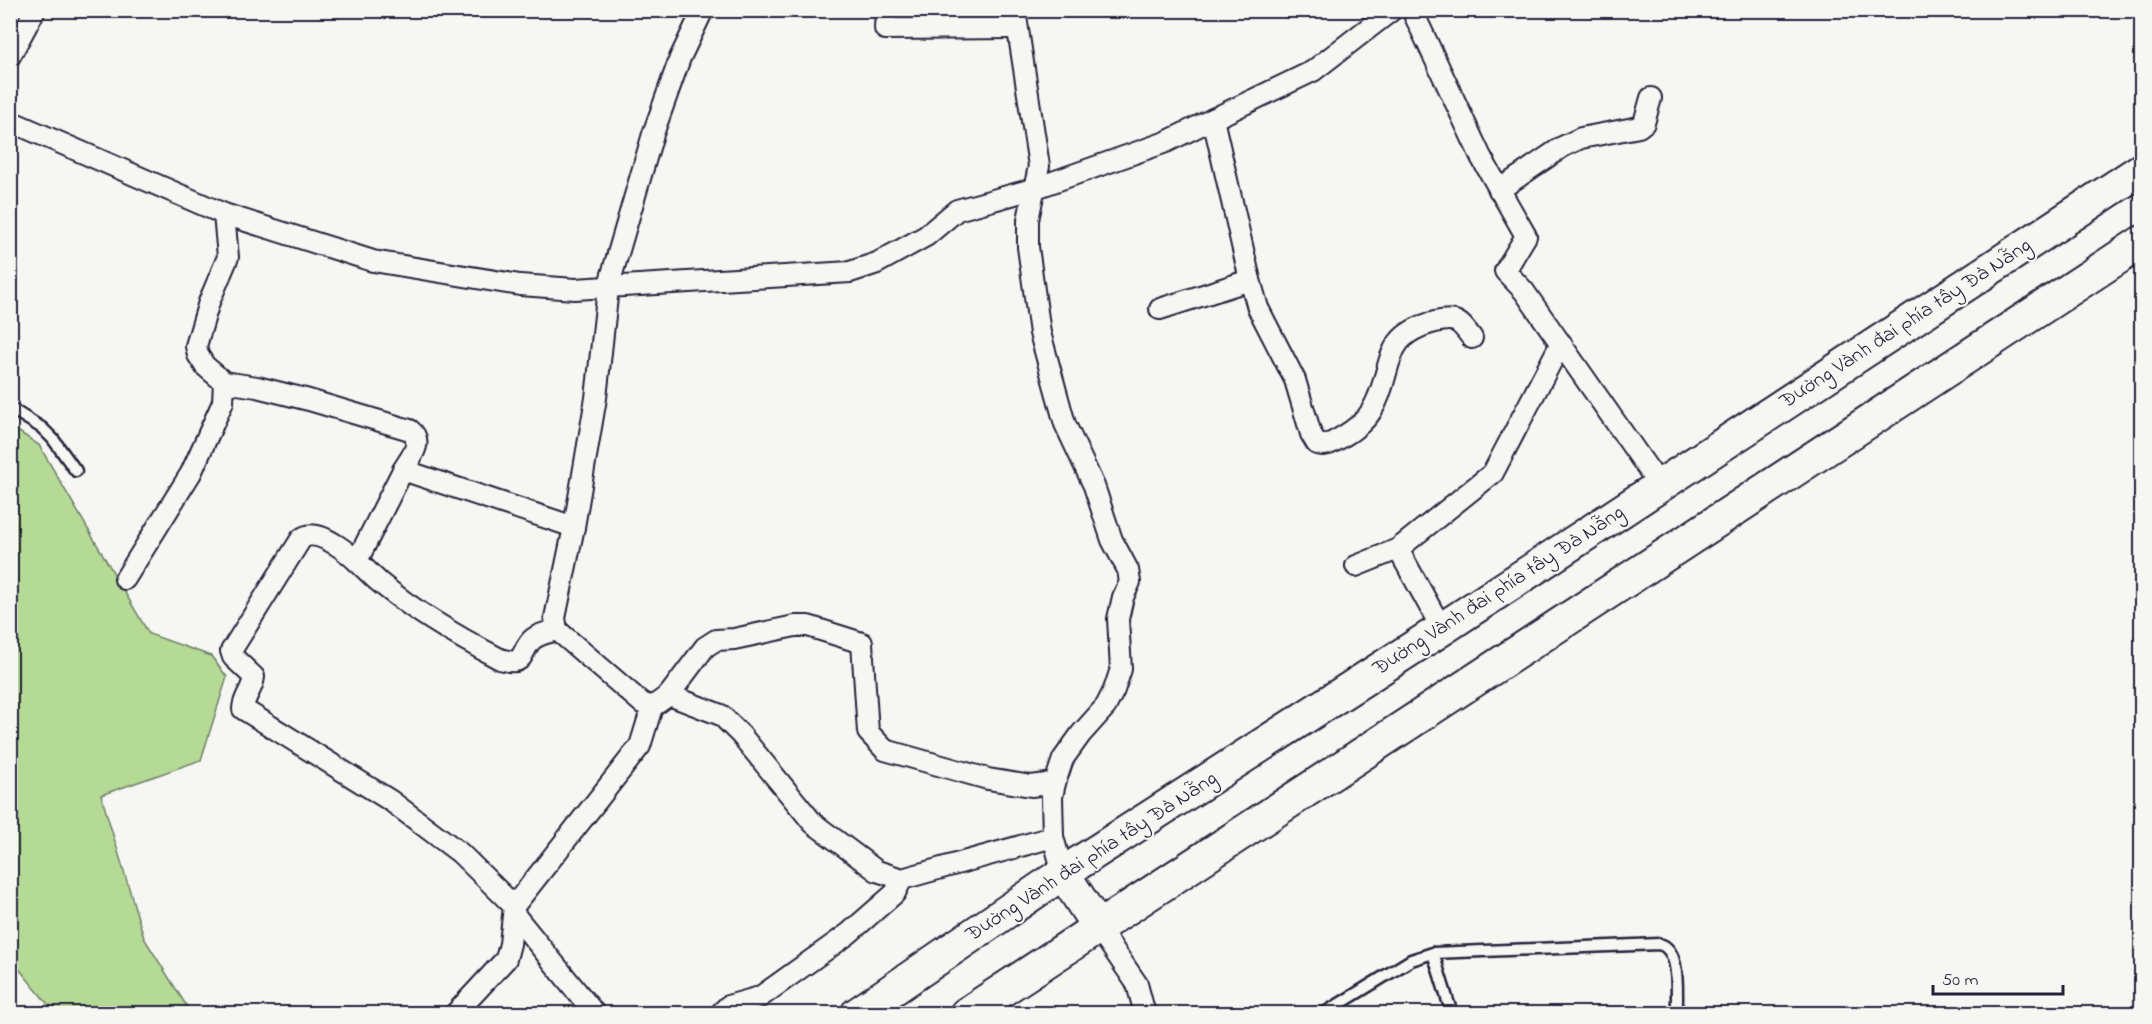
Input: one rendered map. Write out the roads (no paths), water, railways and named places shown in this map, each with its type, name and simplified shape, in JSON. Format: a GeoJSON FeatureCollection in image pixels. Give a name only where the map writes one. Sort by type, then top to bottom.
{"type":"FeatureCollection","features":[{"type":"Feature","properties":{"kind":"main road","name":"Đường Vành đai phía tây Đà Nẵng"},"geometry":{"type":"LineString","coordinates":[[857,1014],[1063,873],[1442,629],[2142,169]]}},
{"type":"Feature","properties":{"kind":"main road"},"geometry":{"type":"LineString","coordinates":[[966,1014],[2142,242]]}},
{"type":"Feature","properties":{"kind":"main road"},"geometry":{"type":"LineString","coordinates":[[1063,873],[1098,927]]}},
{"type":"Feature","properties":{"kind":"street"},"geometry":{"type":"LineString","coordinates":[[10,56],[35,10]]}},
{"type":"Feature","properties":{"kind":"street"},"geometry":{"type":"LineString","coordinates":[[652,707],[642,703],[557,630],[555,618],[574,527],[596,398],[608,288],[653,134],[680,58],[703,10]]}},
{"type":"Feature","properties":{"kind":"street"},"geometry":{"type":"LineString","coordinates":[[886,10],[885,29],[1016,19],[1039,166],[1028,220],[1028,247],[1040,333],[1065,424],[1094,486],[1112,540],[1128,570],[1131,582],[1123,597],[1118,619],[1121,669],[1114,690],[1106,706],[1063,759],[1055,783],[1052,797],[1053,837],[1063,873]]}},
{"type":"Feature","properties":{"kind":"street"},"geometry":{"type":"LineString","coordinates":[[10,121],[224,214],[373,261],[520,285],[575,289],[850,272],[877,264],[926,236],[957,210],[1033,189],[1166,142],[1313,71],[1392,10]]}},
{"type":"Feature","properties":{"kind":"street"},"geometry":{"type":"LineString","coordinates":[[1412,10],[1481,157],[1526,236],[1505,271],[1524,291],[1660,486]]}},
{"type":"Feature","properties":{"kind":"street"},"geometry":{"type":"LineString","coordinates":[[1499,190],[1562,147],[1581,138],[1639,127],[1644,123],[1652,98]]}},
{"type":"Feature","properties":{"kind":"street"},"geometry":{"type":"LineString","coordinates":[[1213,119],[1258,309],[1295,380],[1311,435],[1317,444],[1323,446],[1329,444],[1354,430],[1364,421],[1373,410],[1378,398],[1389,358],[1396,346],[1413,330],[1449,319],[1460,322],[1473,338]]}},
{"type":"Feature","properties":{"kind":"street"},"geometry":{"type":"LineString","coordinates":[[224,214],[228,257],[209,302],[196,346],[198,355],[205,366],[224,382],[257,387],[309,400],[410,430],[417,439],[417,447],[357,561]]}},
{"type":"Feature","properties":{"kind":"street"},"geometry":{"type":"LineString","coordinates":[[1160,309],[1250,280]]}},
{"type":"Feature","properties":{"kind":"street"},"geometry":{"type":"LineString","coordinates":[[1356,566],[1398,549],[1493,473],[1561,343]]}},
{"type":"Feature","properties":{"kind":"street"},"geometry":{"type":"LineString","coordinates":[[125,579],[191,473],[223,402],[224,382]]}},
{"type":"Feature","properties":{"kind":"street"},"geometry":{"type":"LineString","coordinates":[[403,470],[574,527]]}},
{"type":"Feature","properties":{"kind":"street"},"geometry":{"type":"LineString","coordinates":[[557,630],[539,635],[530,643],[523,656],[517,660],[509,662],[500,659],[446,630],[380,582],[338,545],[309,534],[301,539],[231,651],[233,657],[254,677],[251,690],[243,703],[243,709],[391,801],[460,853],[514,910],[595,1014]]}},
{"type":"Feature","properties":{"kind":"street"},"geometry":{"type":"LineString","coordinates":[[1398,549],[1442,629]]}},
{"type":"Feature","properties":{"kind":"street"},"geometry":{"type":"LineString","coordinates":[[455,1014],[507,959],[514,910],[640,746],[652,707],[669,695],[705,647],[716,640],[808,626],[862,642],[868,732],[885,750],[988,779],[1031,786],[1055,783]]}},
{"type":"Feature","properties":{"kind":"street"},"geometry":{"type":"LineString","coordinates":[[669,695],[721,715],[741,735],[813,823],[877,872],[902,879],[1053,837]]}},
{"type":"Feature","properties":{"kind":"street"},"geometry":{"type":"LineString","coordinates":[[720,1014],[728,1006],[760,997],[840,941],[895,893],[902,879]]}},
{"type":"Feature","properties":{"kind":"street"},"geometry":{"type":"LineString","coordinates":[[1098,927],[1137,984],[1145,1014]]}},
{"type":"Feature","properties":{"kind":"lane"},"geometry":{"type":"LineString","coordinates":[[10,408],[42,428],[76,471]]}},
{"type":"Feature","properties":{"kind":"lane"},"geometry":{"type":"LineString","coordinates":[[1323,1014],[1411,960],[1433,953],[1665,945],[1674,958],[1677,1014]]}},
{"type":"Feature","properties":{"kind":"lane"},"geometry":{"type":"LineString","coordinates":[[1433,953],[1452,1014]]}}]}
